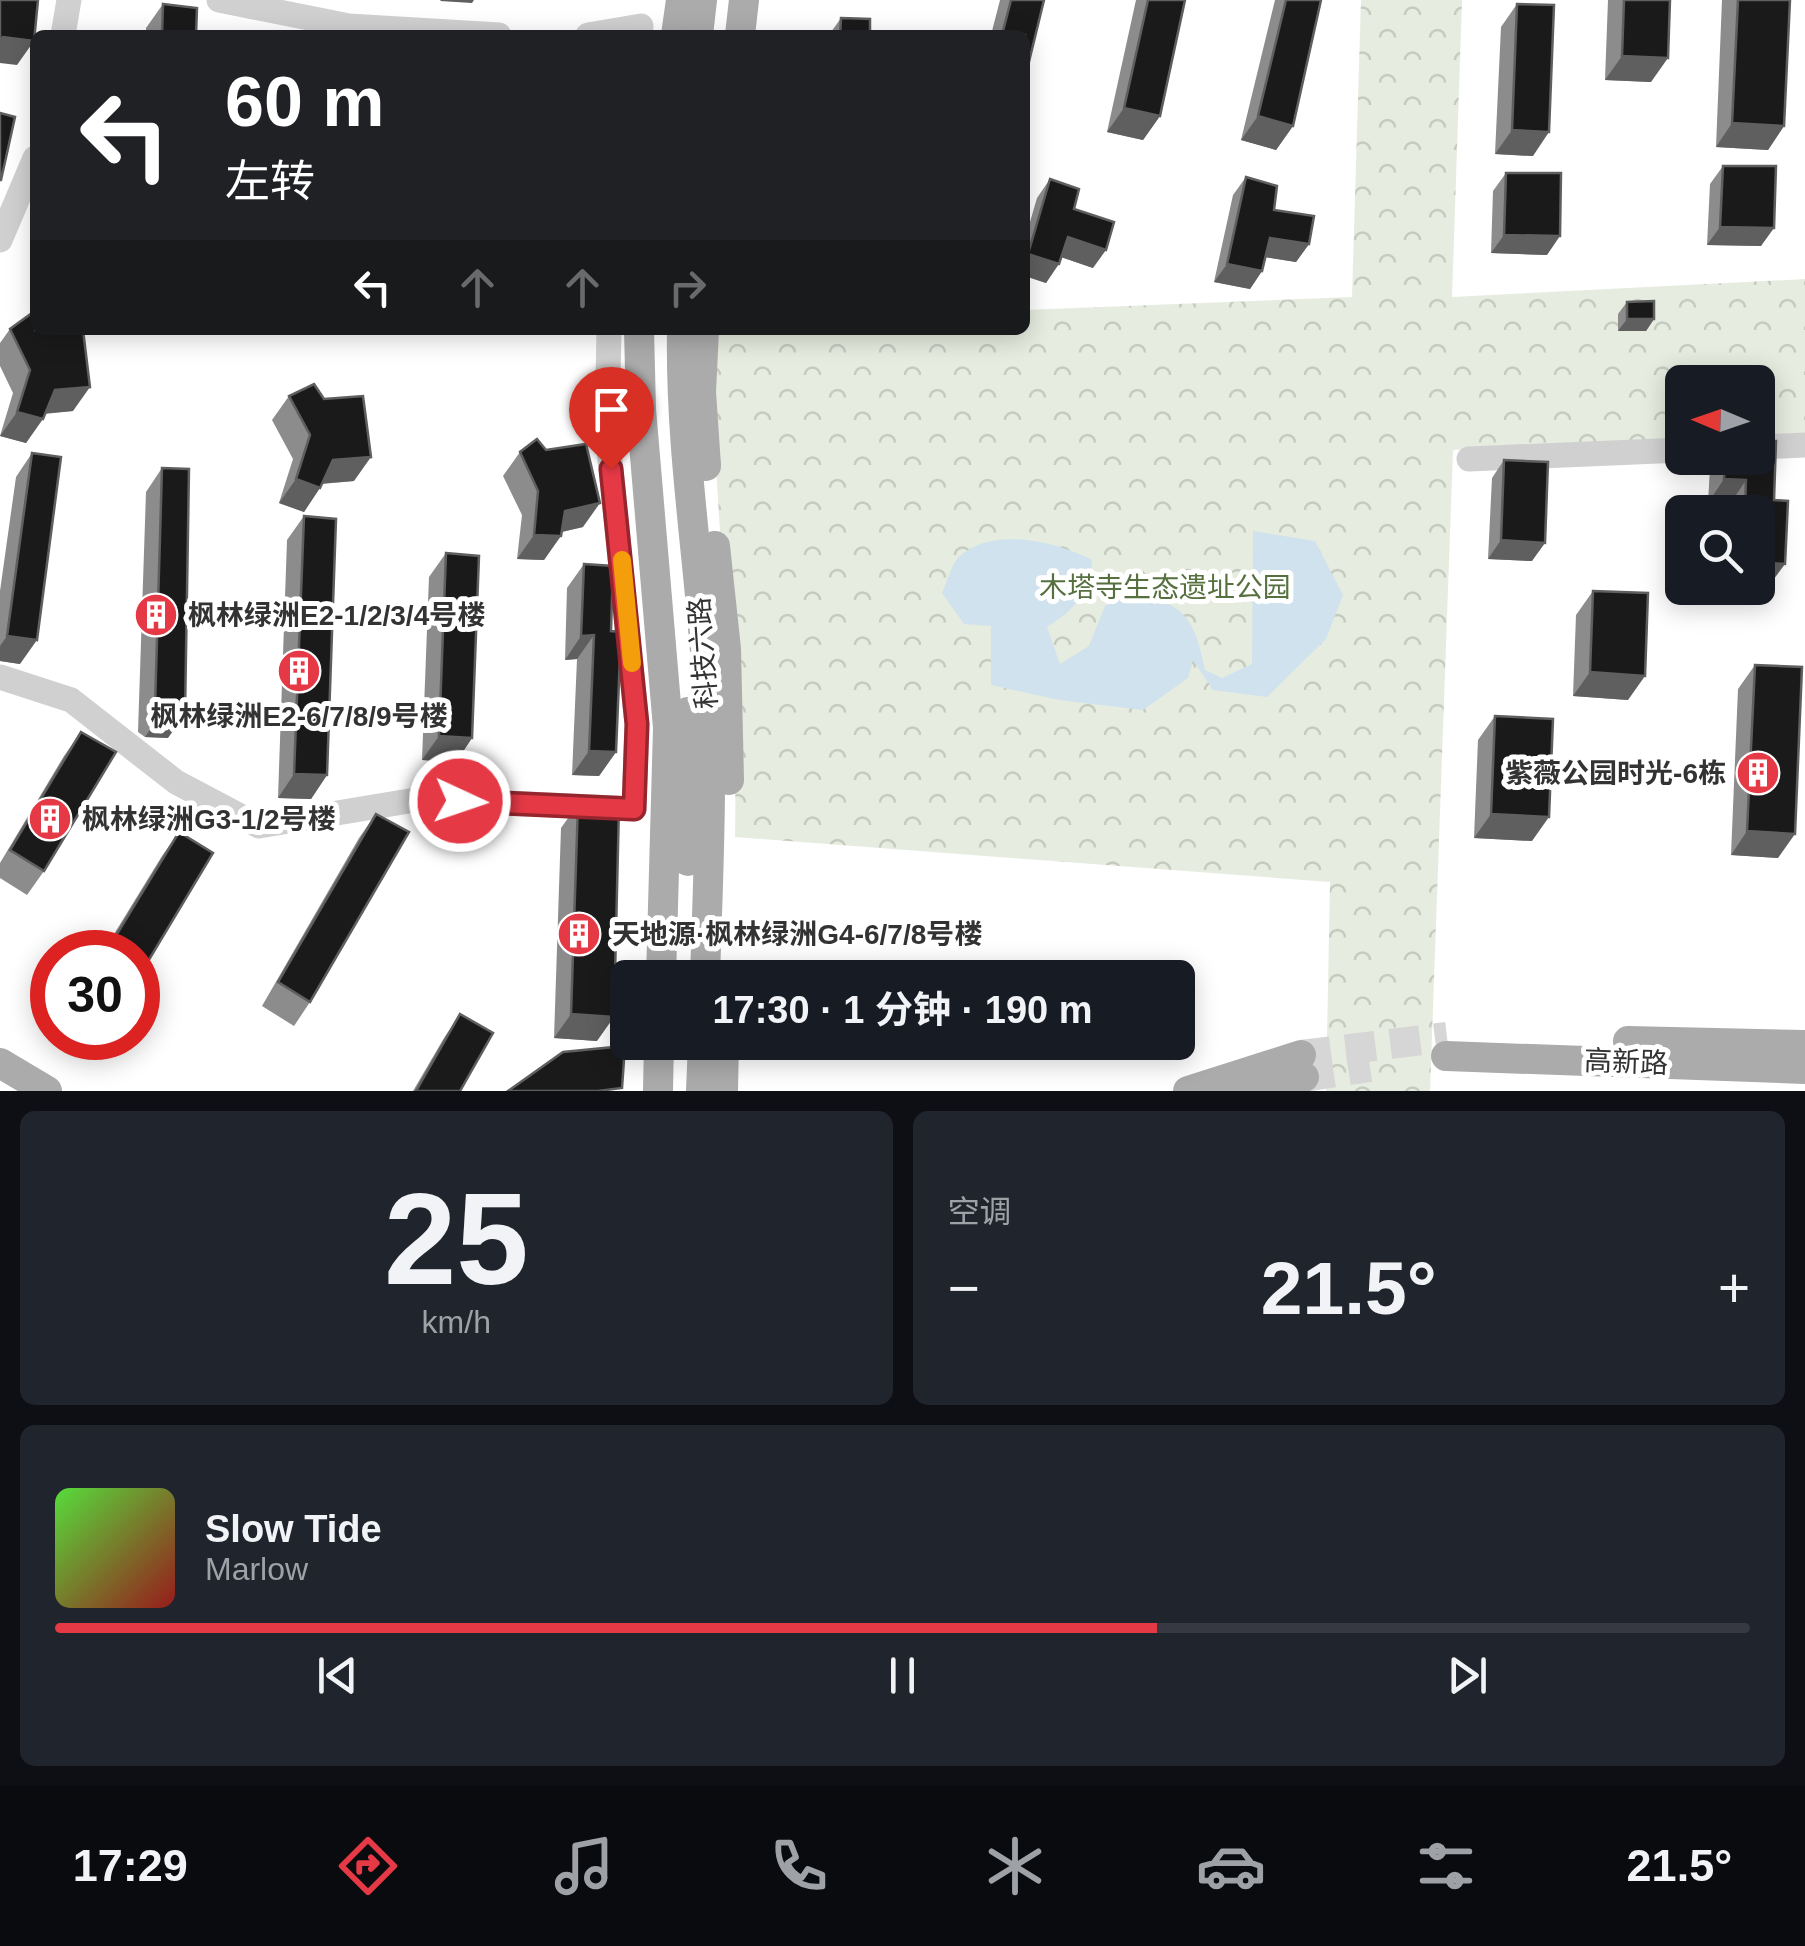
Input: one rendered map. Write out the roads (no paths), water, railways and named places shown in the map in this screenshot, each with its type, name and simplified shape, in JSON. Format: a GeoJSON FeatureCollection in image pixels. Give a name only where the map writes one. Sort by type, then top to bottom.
{"type":"FeatureCollection","features":[{"type":"Feature","properties":{"kind":"main road"},"geometry":{"type":"LineString","coordinates":[[677,30],[680,0]]}},
{"type":"Feature","properties":{"kind":"main road"},"geometry":{"type":"LineString","coordinates":[[699,30],[702,0]]}},
{"type":"Feature","properties":{"kind":"main road"},"geometry":{"type":"LineString","coordinates":[[717,30],[720,0]]}},
{"type":"Feature","properties":{"kind":"main road"},"geometry":{"type":"LineString","coordinates":[[741,30],[744,0]]}},
{"type":"Feature","properties":{"kind":"main road"},"geometry":{"type":"LineString","coordinates":[[640,335],[641,410],[668,728],[662,960]]}},
{"type":"Feature","properties":{"kind":"main road","name":"科技六路"},"geometry":{"type":"LineString","coordinates":[[662,335],[661,404],[688,687],[685,960]]}},
{"type":"Feature","properties":{"kind":"main road","name":"科技六路"},"geometry":{"type":"LineString","coordinates":[[682,335],[680,412],[708,702],[705,960]]}},
{"type":"Feature","properties":{"kind":"main road"},"geometry":{"type":"LineString","coordinates":[[704,335],[704,448],[726,649],[730,738],[725,960]]}},
{"type":"Feature","properties":{"kind":"main road","name":"高新路"},"geometry":{"type":"LineString","coordinates":[[1805,1046],[1447,1047],[1805,1069]]}},
{"type":"Feature","properties":{"kind":"main road"},"geometry":{"type":"LineString","coordinates":[[658,1091],[659,1060]]}},
{"type":"Feature","properties":{"kind":"main road"},"geometry":{"type":"LineString","coordinates":[[682,1091],[683,1060]]}},
{"type":"Feature","properties":{"kind":"main road"},"geometry":{"type":"LineString","coordinates":[[702,1091],[703,1060]]}},
{"type":"Feature","properties":{"kind":"main road"},"geometry":{"type":"LineString","coordinates":[[723,1091],[724,1060]]}},
{"type":"Feature","properties":{"kind":"main road"},"geometry":{"type":"LineString","coordinates":[[0,1064],[47,1091]]}},
{"type":"Feature","properties":{"kind":"main road"},"geometry":{"type":"LineString","coordinates":[[1188,1091],[1302,1066],[1251,1091]]}},
{"type":"Feature","properties":{"kind":"street"},"geometry":{"type":"LineString","coordinates":[[64,30],[69,0]]}},
{"type":"Feature","properties":{"kind":"street"},"geometry":{"type":"LineString","coordinates":[[220,0],[349,26],[416,30]]}},
{"type":"Feature","properties":{"kind":"street"},"geometry":{"type":"LineString","coordinates":[[641,30],[645,0]]}},
{"type":"Feature","properties":{"kind":"street"},"geometry":{"type":"LineString","coordinates":[[0,240],[30,170]]}},
{"type":"Feature","properties":{"kind":"street"},"geometry":{"type":"LineString","coordinates":[[0,676],[71,700],[176,782],[260,826],[421,800],[634,809],[637,724],[607,430],[609,335]]}},
{"type":"Feature","properties":{"kind":"street"},"geometry":{"type":"LineString","coordinates":[[1775,446],[1805,445]]}},
{"type":"Feature","properties":{"kind":"street"},"geometry":{"type":"LineString","coordinates":[[1469,459],[1665,451]]}},
{"type":"Feature","properties":{"kind":"water"},"geometry":{"type":"Polygon","coordinates":[[[1253,531],[1315,541],[1343,595],[1326,639],[1267,697],[1213,690],[1193,660],[1188,678],[1143,710],[1059,700],[991,685],[991,626],[964,624],[942,593],[958,558],[972,548],[1006,539],[1061,547],[1092,560],[1079,600],[1047,627],[1060,664],[1089,646],[1105,606],[1128,591],[1162,601],[1183,614],[1196,636],[1205,670],[1222,678],[1252,664],[1253,531]]]}},
{"type":"Feature","properties":{"kind":"tunnel"},"geometry":{"type":"LineString","coordinates":[[1301,1055],[1447,1037]]}},
{"type":"Feature","properties":{"kind":"tunnel"},"geometry":{"type":"LineString","coordinates":[[1304,1077],[1370,1067]]}},
{"type":"Feature","properties":{"kind":"place","name":"枫林绿洲E2-1/2/3/4号楼"},"geometry":{"type":"Point","coordinates":[156,615]}},
{"type":"Feature","properties":{"kind":"place","name":"枫林绿洲E2-6/7/8/9号楼"},"geometry":{"type":"Point","coordinates":[299,671]}},
{"type":"Feature","properties":{"kind":"place","name":"紫薇公园时光-6栋"},"geometry":{"type":"Point","coordinates":[1758,773]}},
{"type":"Feature","properties":{"kind":"place","name":"枫林绿洲G3-1/2号楼"},"geometry":{"type":"Point","coordinates":[50,819]}},
{"type":"Feature","properties":{"kind":"place","name":"天地源·枫林绿洲G4-6/7/8号楼"},"geometry":{"type":"Point","coordinates":[579,934]}},
{"type":"Feature","properties":{"kind":"park label","name":"木塔寺生态遗址公园"},"geometry":{"type":"Point","coordinates":[1165,587]}}]}
